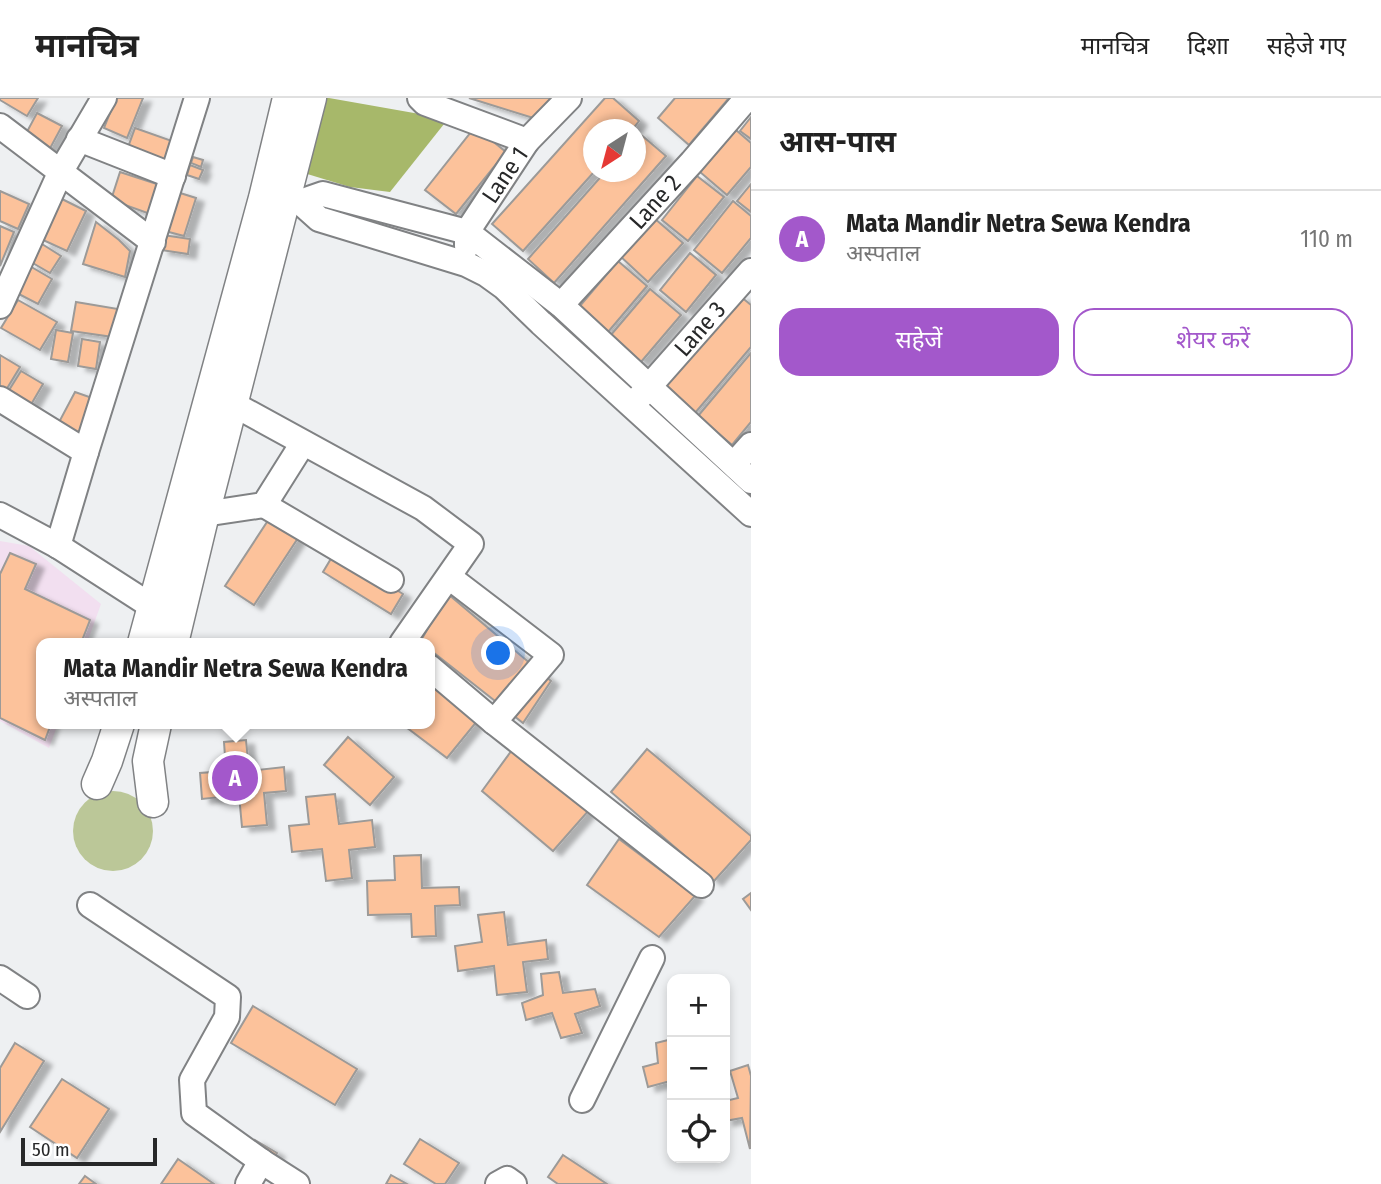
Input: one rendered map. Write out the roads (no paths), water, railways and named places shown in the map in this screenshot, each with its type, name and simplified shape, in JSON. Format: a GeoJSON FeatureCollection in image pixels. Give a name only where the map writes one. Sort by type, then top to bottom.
{"type":"FeatureCollection","features":[{"type":"Feature","properties":{"kind":"main road"},"geometry":{"type":"LineString","coordinates":[[150,638],[169,623],[204,514],[233,404],[284,198],[288,98]]}},
{"type":"Feature","properties":{"kind":"main road"},"geometry":{"type":"LineString","coordinates":[[169,623],[311,98]]}},
{"type":"Feature","properties":{"kind":"main road"},"geometry":{"type":"LineString","coordinates":[[97,784],[117,729]]}},
{"type":"Feature","properties":{"kind":"main road"},"geometry":{"type":"LineString","coordinates":[[153,802],[148,761],[155,729]]}},
{"type":"Feature","properties":{"kind":"street"},"geometry":{"type":"LineString","coordinates":[[0,306],[61,171],[104,98]]}},
{"type":"Feature","properties":{"kind":"street"},"geometry":{"type":"LineString","coordinates":[[58,546],[197,98]]}},
{"type":"Feature","properties":{"kind":"street"},"geometry":{"type":"LineString","coordinates":[[420,98],[425,103],[527,141]]}},
{"type":"Feature","properties":{"kind":"street","name":"Lane 1"},"geometry":{"type":"LineString","coordinates":[[467,232],[527,141],[569,98]]}},
{"type":"Feature","properties":{"kind":"street","name":"Lane 2"},"geometry":{"type":"LineString","coordinates":[[561,305],[747,98]]}},
{"type":"Feature","properties":{"kind":"street"},"geometry":{"type":"LineString","coordinates":[[0,126],[153,242]]}},
{"type":"Feature","properties":{"kind":"street"},"geometry":{"type":"LineString","coordinates":[[79,139],[173,176]]}},
{"type":"Feature","properties":{"kind":"street"},"geometry":{"type":"LineString","coordinates":[[284,198],[323,194],[467,232],[561,305],[742,472],[751,445]]}},
{"type":"Feature","properties":{"kind":"street"},"geometry":{"type":"LineString","coordinates":[[284,198],[319,219],[466,264],[486,274],[504,287],[751,514]]}},
{"type":"Feature","properties":{"kind":"street"},"geometry":{"type":"LineString","coordinates":[[466,264],[467,232]]}},
{"type":"Feature","properties":{"kind":"street","name":"Lane 3"},"geometry":{"type":"LineString","coordinates":[[632,405],[751,271]]}},
{"type":"Feature","properties":{"kind":"street"},"geometry":{"type":"LineString","coordinates":[[0,399],[86,452]]}},
{"type":"Feature","properties":{"kind":"street"},"geometry":{"type":"LineString","coordinates":[[233,404],[423,508],[471,544],[406,638]]}},
{"type":"Feature","properties":{"kind":"street"},"geometry":{"type":"LineString","coordinates":[[264,505],[303,443]]}},
{"type":"Feature","properties":{"kind":"street"},"geometry":{"type":"LineString","coordinates":[[204,514],[264,505],[391,580]]}},
{"type":"Feature","properties":{"kind":"street"},"geometry":{"type":"LineString","coordinates":[[0,515],[58,546],[145,602],[169,623]]}},
{"type":"Feature","properties":{"kind":"street"},"geometry":{"type":"LineString","coordinates":[[449,577],[551,655],[494,722]]}},
{"type":"Feature","properties":{"kind":"street"},"geometry":{"type":"LineString","coordinates":[[435,672],[494,722],[701,885]]}},
{"type":"Feature","properties":{"kind":"street"},"geometry":{"type":"LineString","coordinates":[[90,905],[228,996],[227,1017],[192,1080],[194,1113],[297,1184]]}},
{"type":"Feature","properties":{"kind":"street"},"geometry":{"type":"LineString","coordinates":[[582,1100],[652,958]]}},
{"type":"Feature","properties":{"kind":"street"},"geometry":{"type":"LineString","coordinates":[[0,978],[27,996]]}},
{"type":"Feature","properties":{"kind":"street"},"geometry":{"type":"LineString","coordinates":[[248,1184],[261,1161]]}},
{"type":"Feature","properties":{"kind":"street"},"geometry":{"type":"LineString","coordinates":[[498,1184],[507,1179],[514,1184]]}},
{"type":"Feature","properties":{"kind":"place","name":"Mata Mandir Netra Sewa Kendra"},"geometry":{"type":"Point","coordinates":[235,778]}}]}
